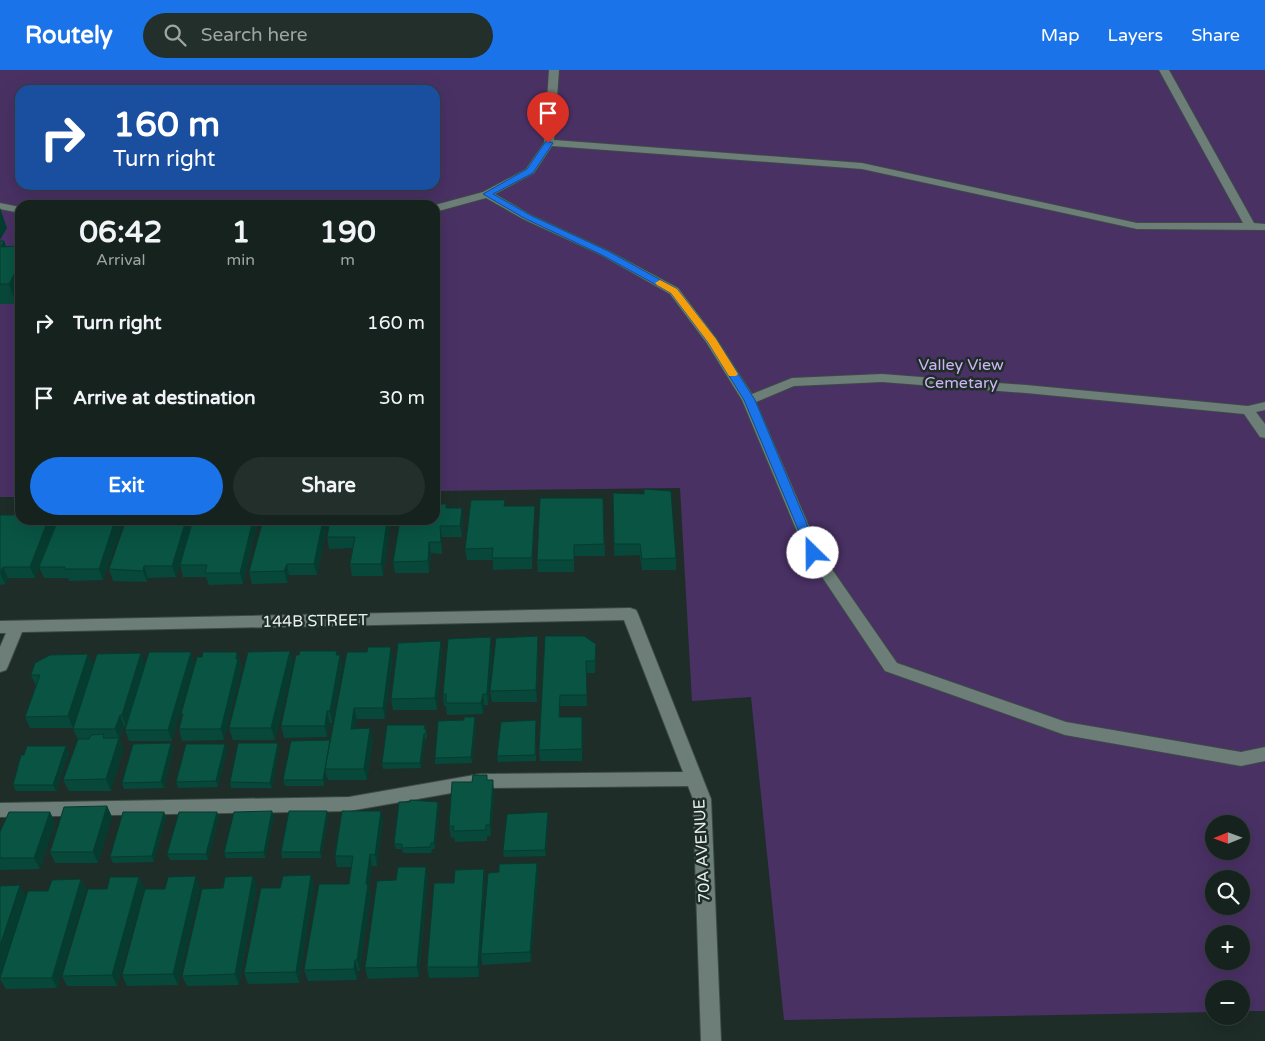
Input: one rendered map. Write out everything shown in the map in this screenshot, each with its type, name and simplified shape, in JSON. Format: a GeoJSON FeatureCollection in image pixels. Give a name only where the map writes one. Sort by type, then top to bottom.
{"type":"FeatureCollection","features":[{"type":"Feature","properties":{"kind":"street"},"geometry":{"type":"LineString","coordinates":[[440,208],[487,194],[530,171],[548,143],[554,70]]}},
{"type":"Feature","properties":{"kind":"street"},"geometry":{"type":"LineString","coordinates":[[1164,70],[1250,226]]}},
{"type":"Feature","properties":{"kind":"street"},"geometry":{"type":"LineString","coordinates":[[548,143],[862,166],[1137,226],[1265,226]]}},
{"type":"Feature","properties":{"kind":"street"},"geometry":{"type":"LineString","coordinates":[[487,194],[527,217],[605,253],[674,291],[712,341],[750,400],[813,553],[891,667],[1065,728],[1241,759],[1265,754]]}},
{"type":"Feature","properties":{"kind":"street"},"geometry":{"type":"LineString","coordinates":[[0,206],[15,209]]}},
{"type":"Feature","properties":{"kind":"street"},"geometry":{"type":"LineString","coordinates":[[750,400],[792,382],[882,378],[1026,389],[1248,410],[1265,406]]}},
{"type":"Feature","properties":{"kind":"street"},"geometry":{"type":"LineString","coordinates":[[1248,410],[1265,434]]}},
{"type":"Feature","properties":{"kind":"street","name":"144B STREET"},"geometry":{"type":"LineString","coordinates":[[8,627],[630,614]]}},
{"type":"Feature","properties":{"kind":"street","name":"70A AVENUE"},"geometry":{"type":"LineString","coordinates":[[630,614],[702,799],[710,1041]]}},
{"type":"Feature","properties":{"kind":"street"},"geometry":{"type":"LineString","coordinates":[[0,666],[8,627]]}},
{"type":"Feature","properties":{"kind":"street"},"geometry":{"type":"LineString","coordinates":[[0,810],[349,804],[480,781],[694,779]]}},
{"type":"Feature","properties":{"kind":"green space","name":"Valley View Cemetary"},"geometry":{"type":"Polygon","coordinates":[[[0,70],[1265,70],[1265,1011],[1250,1011],[1250,980],[1205,980],[1205,1012],[784,1020],[751,697],[692,701],[680,488],[440,491],[440,200],[15,200],[15,497],[0,497],[0,70]]]}},
{"type":"Feature","properties":{"kind":"building"},"geometry":{"type":"Polygon","coordinates":[[[0,241],[4,241],[1,247],[15,246],[15,273],[9,284],[0,284],[0,241]]]}},
{"type":"Feature","properties":{"kind":"building"},"geometry":{"type":"Polygon","coordinates":[[[644,489],[671,491],[676,558],[642,559],[640,544],[614,544],[613,493],[644,494],[644,489]]]}},
{"type":"Feature","properties":{"kind":"building"},"geometry":{"type":"Polygon","coordinates":[[[540,498],[603,498],[604,544],[574,545],[574,560],[537,560],[540,498]]]}},
{"type":"Feature","properties":{"kind":"building"},"geometry":{"type":"Polygon","coordinates":[[[471,500],[505,500],[504,506],[535,506],[532,558],[492,558],[493,548],[465,549],[471,500]]]}},
{"type":"Feature","properties":{"kind":"building"},"geometry":{"type":"Polygon","coordinates":[[[440,504],[446,504],[446,508],[462,508],[460,526],[440,526],[441,542],[429,542],[428,561],[393,562],[399,525],[440,525],[440,504]]]}},
{"type":"Feature","properties":{"kind":"building"},"geometry":{"type":"Polygon","coordinates":[[[0,515],[15,515],[15,525],[46,525],[30,567],[3,567],[0,573],[0,515]]]}},
{"type":"Feature","properties":{"kind":"building"},"geometry":{"type":"Polygon","coordinates":[[[56,525],[113,525],[99,569],[39,567],[56,525]]]}},
{"type":"Feature","properties":{"kind":"building"},"geometry":{"type":"Polygon","coordinates":[[[124,525],[184,525],[172,566],[144,566],[143,571],[109,569],[124,525]]]}},
{"type":"Feature","properties":{"kind":"building"},"geometry":{"type":"Polygon","coordinates":[[[192,525],[252,525],[240,573],[205,573],[207,565],[180,565],[192,525]]]}},
{"type":"Feature","properties":{"kind":"building"},"geometry":{"type":"Polygon","coordinates":[[[262,525],[322,525],[314,564],[287,564],[284,571],[249,572],[262,525]]]}},
{"type":"Feature","properties":{"kind":"building"},"geometry":{"type":"Polygon","coordinates":[[[329,525],[386,525],[381,564],[350,564],[355,537],[327,537],[329,525]]]}},
{"type":"Feature","properties":{"kind":"building"},"geometry":{"type":"Polygon","coordinates":[[[538,636],[536,690],[490,691],[496,638],[538,636]]]}},
{"type":"Feature","properties":{"kind":"building"},"geometry":{"type":"Polygon","coordinates":[[[545,636],[584,636],[596,644],[595,661],[586,661],[587,695],[560,695],[559,717],[582,717],[582,749],[539,750],[545,636]]]}},
{"type":"Feature","properties":{"kind":"building"},"geometry":{"type":"Polygon","coordinates":[[[491,637],[487,694],[483,694],[481,703],[446,703],[446,694],[443,694],[448,639],[491,637]]]}},
{"type":"Feature","properties":{"kind":"building"},"geometry":{"type":"Polygon","coordinates":[[[441,641],[435,698],[391,699],[398,643],[441,641]]]}},
{"type":"Feature","properties":{"kind":"building"},"geometry":{"type":"Polygon","coordinates":[[[368,647],[391,647],[383,708],[354,708],[351,729],[370,728],[364,769],[325,769],[347,652],[367,652],[368,647]]]}},
{"type":"Feature","properties":{"kind":"building"},"geometry":{"type":"Polygon","coordinates":[[[290,651],[271,728],[229,728],[248,652],[290,651]]]}},
{"type":"Feature","properties":{"kind":"building"},"geometry":{"type":"Polygon","coordinates":[[[300,651],[337,651],[336,655],[340,655],[330,711],[327,711],[325,726],[281,726],[296,655],[299,655],[300,651]]]}},
{"type":"Feature","properties":{"kind":"building"},"geometry":{"type":"Polygon","coordinates":[[[149,652],[191,652],[168,730],[125,730],[149,652]]]}},
{"type":"Feature","properties":{"kind":"building"},"geometry":{"type":"Polygon","coordinates":[[[203,652],[237,652],[236,659],[238,659],[221,729],[179,729],[183,714],[181,714],[197,657],[202,657],[203,652]]]}},
{"type":"Feature","properties":{"kind":"building"},"geometry":{"type":"Polygon","coordinates":[[[141,653],[122,715],[120,715],[115,729],[73,729],[97,654],[141,653]]]}},
{"type":"Feature","properties":{"kind":"building"},"geometry":{"type":"Polygon","coordinates":[[[88,654],[68,716],[25,717],[40,675],[31,675],[35,663],[50,655],[88,654]]]}},
{"type":"Feature","properties":{"kind":"building"},"geometry":{"type":"Polygon","coordinates":[[[464,717],[475,717],[471,757],[435,758],[438,721],[464,720],[464,717]]]}},
{"type":"Feature","properties":{"kind":"building"},"geometry":{"type":"Polygon","coordinates":[[[536,720],[535,755],[497,756],[501,722],[536,720]]]}},
{"type":"Feature","properties":{"kind":"building"},"geometry":{"type":"Polygon","coordinates":[[[387,725],[425,725],[426,734],[424,734],[420,763],[382,763],[387,725]]]}},
{"type":"Feature","properties":{"kind":"building"},"geometry":{"type":"Polygon","coordinates":[[[104,734],[103,738],[119,738],[106,779],[63,780],[78,739],[89,739],[91,735],[104,734]]]}},
{"type":"Feature","properties":{"kind":"building"},"geometry":{"type":"Polygon","coordinates":[[[330,740],[323,780],[283,780],[291,741],[330,740]]]}},
{"type":"Feature","properties":{"kind":"building"},"geometry":{"type":"Polygon","coordinates":[[[171,743],[161,782],[122,783],[133,744],[171,743]]]}},
{"type":"Feature","properties":{"kind":"building"},"geometry":{"type":"Polygon","coordinates":[[[238,743],[278,743],[270,783],[230,782],[238,743]]]}},
{"type":"Feature","properties":{"kind":"building"},"geometry":{"type":"Polygon","coordinates":[[[186,744],[225,744],[216,781],[176,782],[186,744]]]}},
{"type":"Feature","properties":{"kind":"building"},"geometry":{"type":"Polygon","coordinates":[[[27,746],[66,746],[53,785],[13,785],[21,755],[24,755],[27,746]]]}},
{"type":"Feature","properties":{"kind":"building"},"geometry":{"type":"Polygon","coordinates":[[[473,775],[487,775],[487,780],[493,780],[490,825],[486,825],[486,830],[453,831],[454,826],[449,826],[452,782],[472,782],[473,775]]]}},
{"type":"Feature","properties":{"kind":"building"},"geometry":{"type":"Polygon","coordinates":[[[410,800],[438,802],[434,843],[431,843],[430,847],[402,848],[402,844],[394,844],[399,802],[410,802],[410,800]]]}},
{"type":"Feature","properties":{"kind":"building"},"geometry":{"type":"Polygon","coordinates":[[[107,806],[93,852],[50,852],[64,807],[107,806]]]}},
{"type":"Feature","properties":{"kind":"building"},"geometry":{"type":"Polygon","coordinates":[[[272,811],[264,852],[224,853],[234,812],[272,811]]]}},
{"type":"Feature","properties":{"kind":"building"},"geometry":{"type":"Polygon","coordinates":[[[289,811],[327,811],[320,852],[281,852],[289,811]]]}},
{"type":"Feature","properties":{"kind":"building"},"geometry":{"type":"Polygon","coordinates":[[[342,811],[381,811],[375,855],[370,854],[366,884],[368,884],[357,960],[355,960],[354,969],[304,970],[319,884],[349,884],[353,856],[335,856],[342,811]]]}},
{"type":"Feature","properties":{"kind":"building"},"geometry":{"type":"Polygon","coordinates":[[[9,812],[50,812],[34,858],[0,858],[0,832],[9,812]]]}},
{"type":"Feature","properties":{"kind":"building"},"geometry":{"type":"Polygon","coordinates":[[[123,812],[164,812],[152,856],[110,857],[123,812]]]}},
{"type":"Feature","properties":{"kind":"building"},"geometry":{"type":"Polygon","coordinates":[[[179,812],[217,812],[206,854],[167,854],[179,812]]]}},
{"type":"Feature","properties":{"kind":"building"},"geometry":{"type":"Polygon","coordinates":[[[548,812],[545,850],[503,851],[507,814],[548,812]]]}},
{"type":"Feature","properties":{"kind":"building"},"geometry":{"type":"Polygon","coordinates":[[[537,863],[530,952],[481,954],[488,873],[499,872],[499,864],[537,863]]]}},
{"type":"Feature","properties":{"kind":"building"},"geometry":{"type":"Polygon","coordinates":[[[398,867],[426,867],[417,967],[365,968],[377,881],[396,880],[398,867]]]}},
{"type":"Feature","properties":{"kind":"building"},"geometry":{"type":"Polygon","coordinates":[[[484,869],[478,967],[427,967],[434,883],[454,883],[455,870],[484,869]]]}},
{"type":"Feature","properties":{"kind":"building"},"geometry":{"type":"Polygon","coordinates":[[[311,875],[296,972],[244,973],[261,888],[280,888],[283,876],[311,875]]]}},
{"type":"Feature","properties":{"kind":"building"},"geometry":{"type":"Polygon","coordinates":[[[196,876],[173,974],[122,975],[145,889],[165,889],[168,877],[196,876]]]}},
{"type":"Feature","properties":{"kind":"building"},"geometry":{"type":"Polygon","coordinates":[[[253,876],[235,974],[182,976],[202,889],[223,888],[225,877],[253,876]]]}},
{"type":"Feature","properties":{"kind":"building"},"geometry":{"type":"Polygon","coordinates":[[[110,877],[139,877],[112,975],[62,976],[88,889],[107,889],[110,877]]]}},
{"type":"Feature","properties":{"kind":"building"},"geometry":{"type":"Polygon","coordinates":[[[81,879],[52,978],[0,978],[28,891],[48,891],[52,880],[81,879]]]}},
{"type":"Feature","properties":{"kind":"building"},"geometry":{"type":"Polygon","coordinates":[[[20,885],[0,946],[0,886],[20,885]]]}},
{"type":"Feature","properties":{"kind":"slow traffic"},"geometry":{"type":"LineString","coordinates":[[660,283],[674,291],[712,341],[733,374]]}},
{"type":"Feature","properties":{"kind":"route"},"geometry":{"type":"LineString","coordinates":[[548,143],[530,171],[487,194],[527,217],[605,253],[674,291],[712,341],[750,400],[813,553]]}}]}
